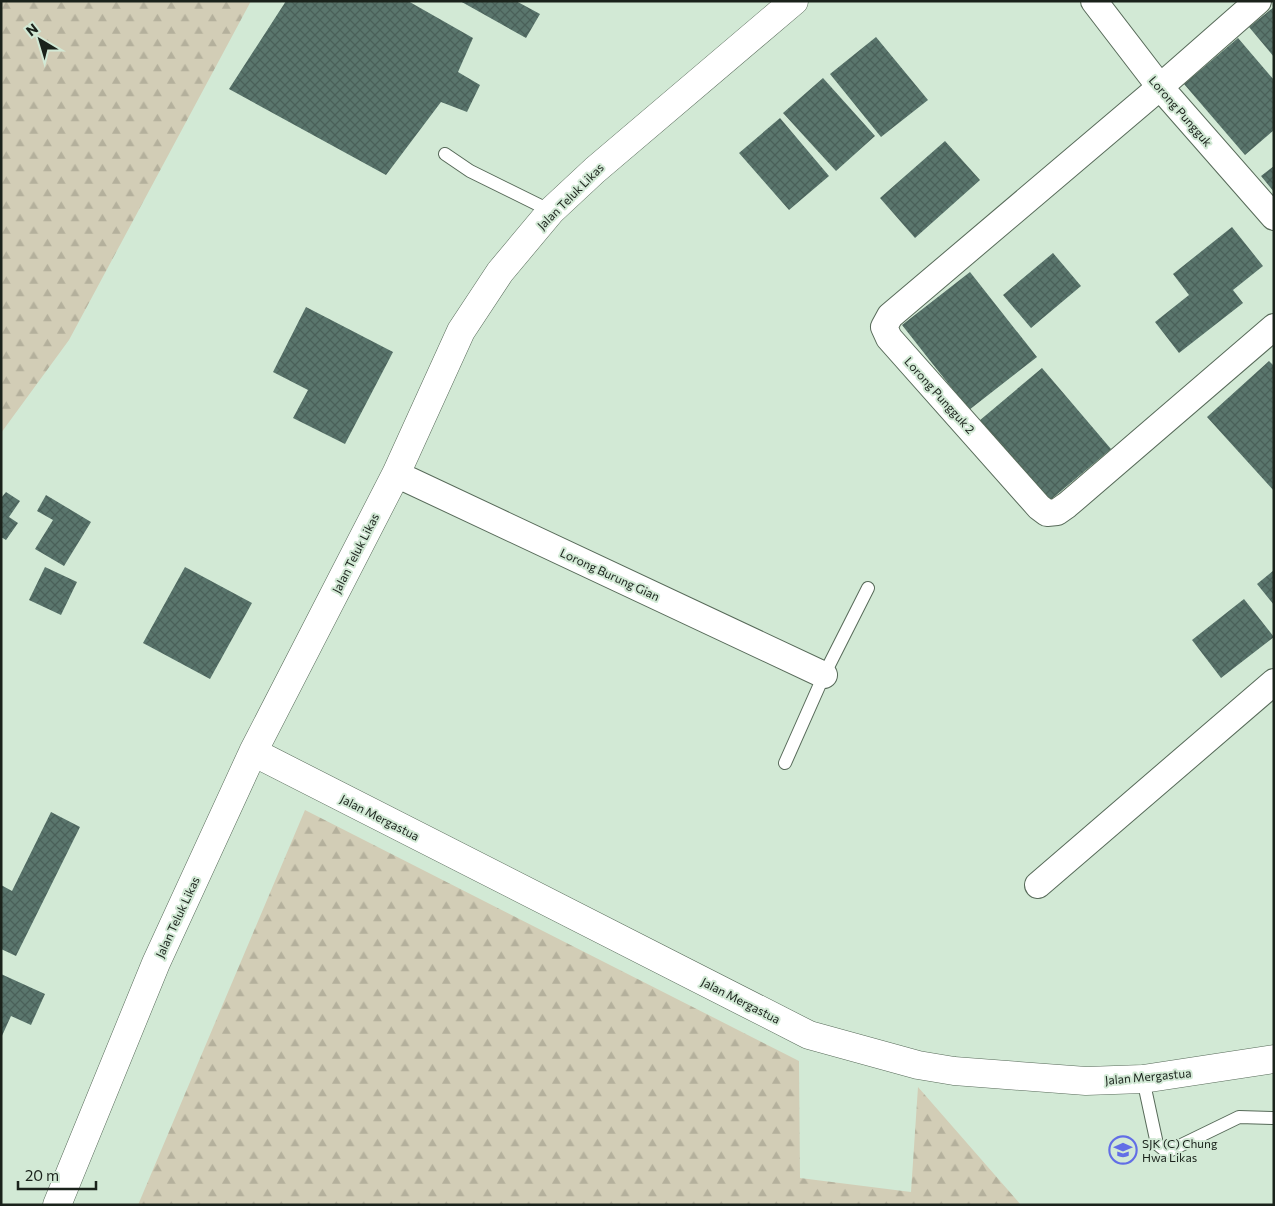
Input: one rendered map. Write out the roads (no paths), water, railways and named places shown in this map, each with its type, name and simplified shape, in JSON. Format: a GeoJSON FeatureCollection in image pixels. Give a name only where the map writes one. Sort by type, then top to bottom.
{"type":"FeatureCollection","features":[{"type":"Feature","properties":{"kind":"street","name":"Jalan Teluk Likas"},"geometry":{"type":"LineString","coordinates":[[57,1205],[156,963],[253,752],[396,474],[461,331],[500,272],[551,211],[595,170],[794,1]]}},
{"type":"Feature","properties":{"kind":"street","name":"Lorong Pungguk"},"geometry":{"type":"LineString","coordinates":[[1094,1],[1160,87],[1274,217]]}},
{"type":"Feature","properties":{"kind":"street"},"geometry":{"type":"LineString","coordinates":[[1160,87],[1258,1]]}},
{"type":"Feature","properties":{"kind":"street","name":"Lorong Pungguk 2"},"geometry":{"type":"LineString","coordinates":[[1160,87],[890,316],[884,327],[889,338],[1039,507],[1047,513],[1057,512],[1067,505],[1274,327]]}},
{"type":"Feature","properties":{"kind":"street","name":"Lorong Burung Gian"},"geometry":{"type":"LineString","coordinates":[[396,474],[824,674]]}},
{"type":"Feature","properties":{"kind":"street"},"geometry":{"type":"LineString","coordinates":[[1038,885],[1274,682]]}},
{"type":"Feature","properties":{"kind":"street","name":"Jalan Mergastua"},"geometry":{"type":"LineString","coordinates":[[253,752],[809,1034],[918,1065],[954,1071],[1086,1081],[1142,1079],[1274,1059]]}},
{"type":"Feature","properties":{"kind":"lane"},"geometry":{"type":"LineString","coordinates":[[445,154],[470,171],[551,211]]}},
{"type":"Feature","properties":{"kind":"lane"},"geometry":{"type":"LineString","coordinates":[[785,763],[824,674],[868,588]]}},
{"type":"Feature","properties":{"kind":"lane"},"geometry":{"type":"LineString","coordinates":[[1142,1079],[1157,1144],[1167,1152],[1240,1117],[1274,1118]]}},
{"type":"Feature","properties":{"kind":"place","name":"SJK (C) Chung Hwa Likas"},"geometry":{"type":"Point","coordinates":[1123,1150]}}]}
